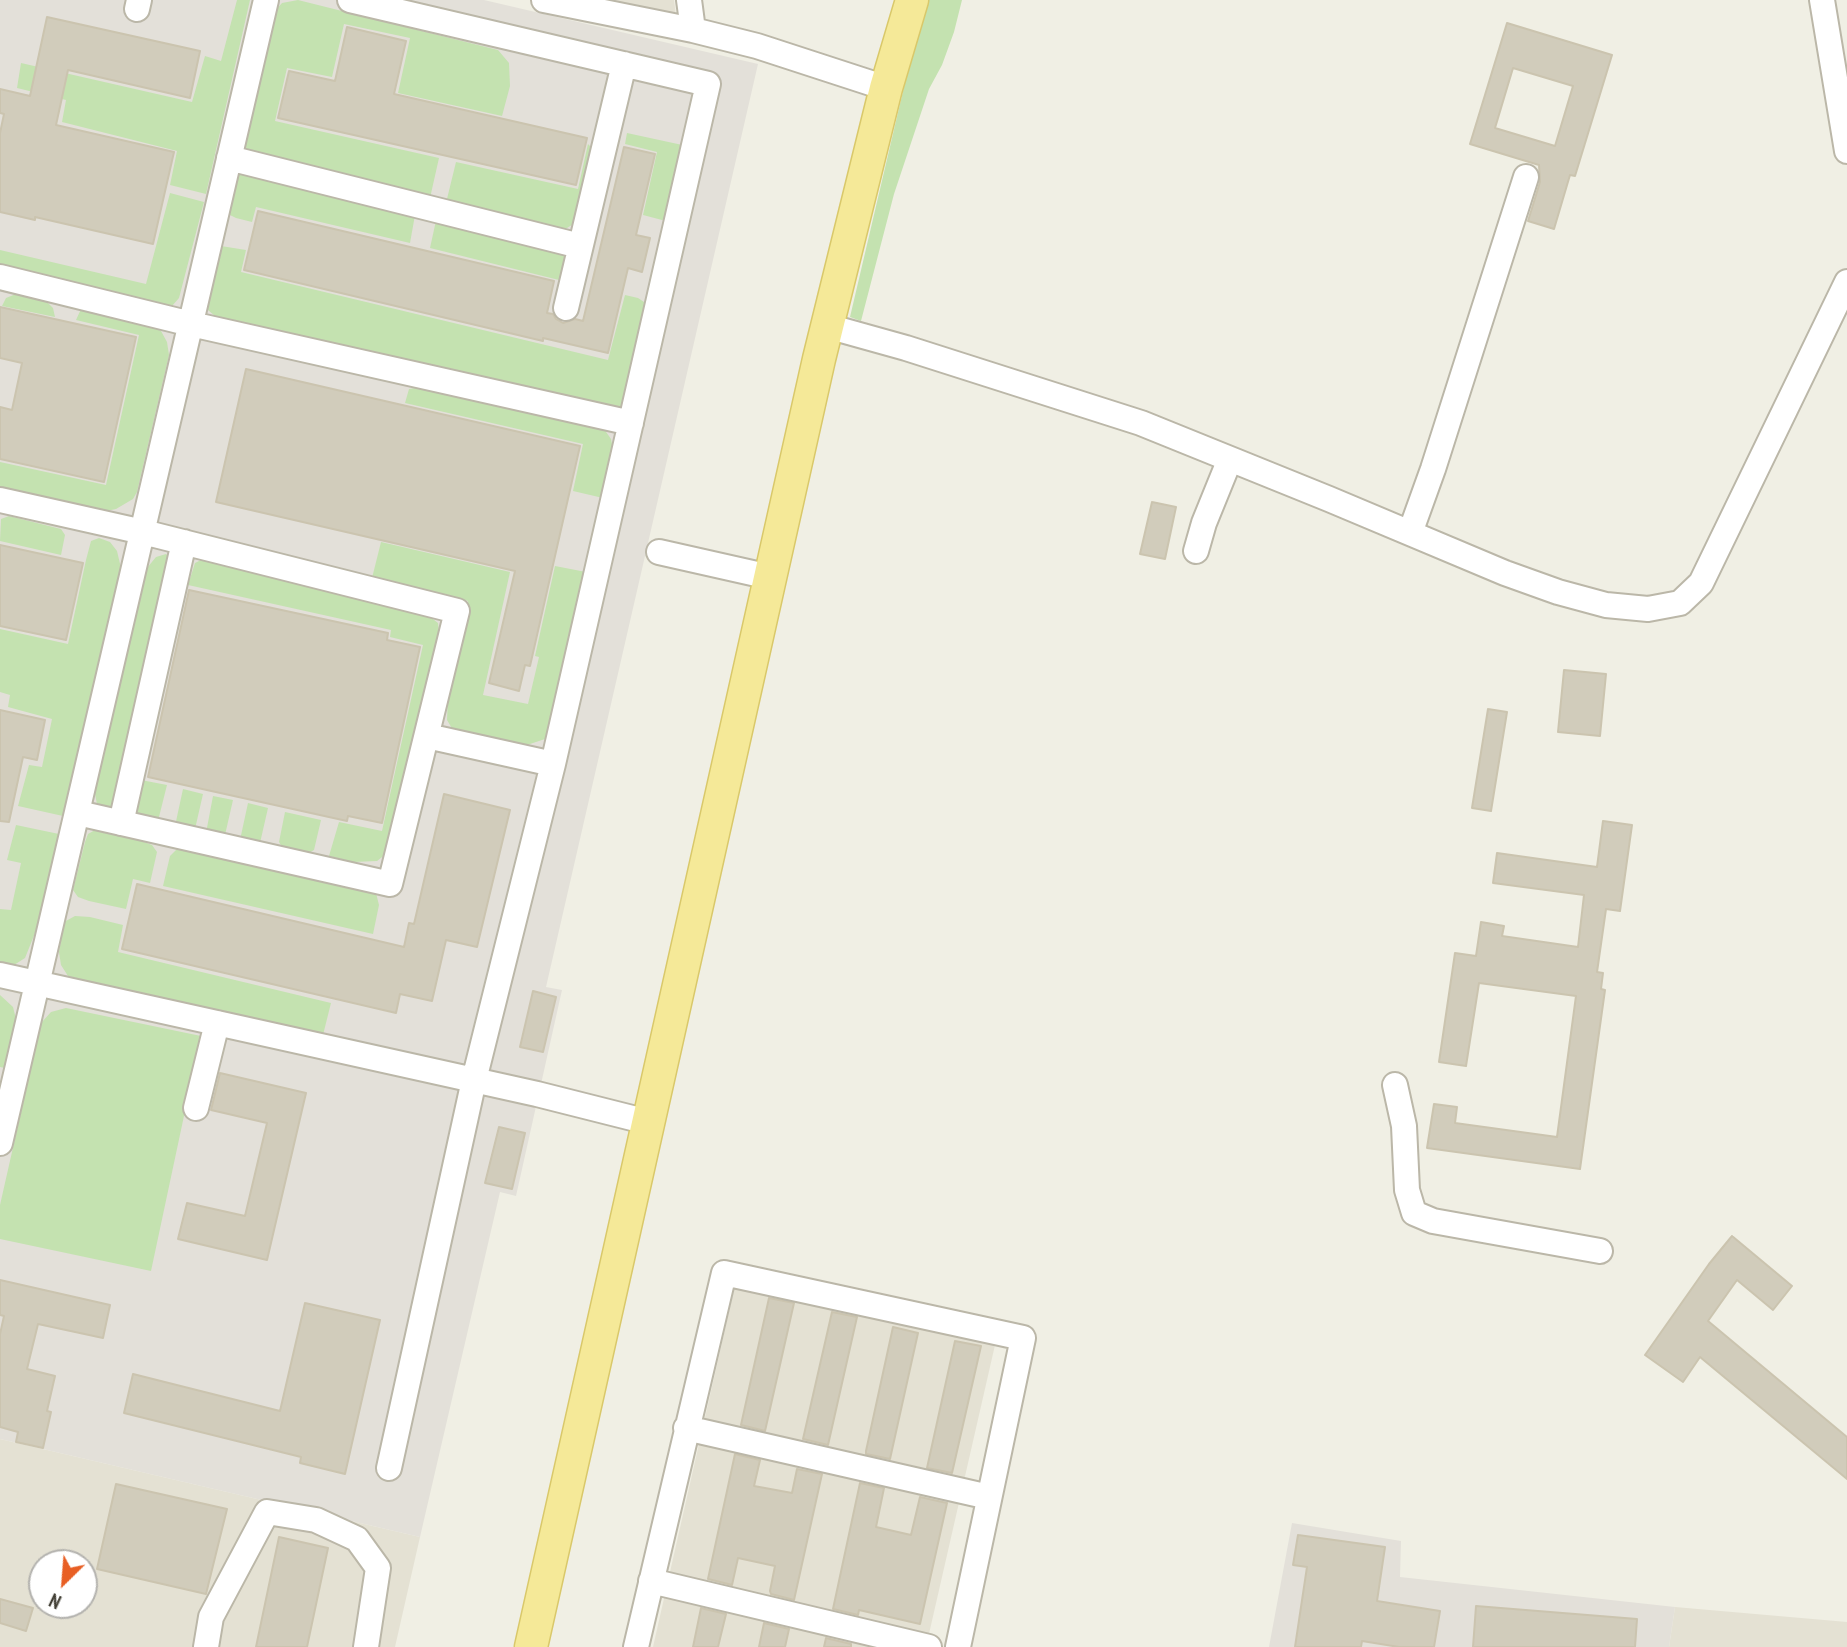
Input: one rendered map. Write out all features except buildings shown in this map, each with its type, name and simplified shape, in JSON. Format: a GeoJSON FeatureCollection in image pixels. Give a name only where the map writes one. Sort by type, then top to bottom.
{"type":"FeatureCollection","features":[{"type":"Feature","properties":{"kind":"main road"},"geometry":{"type":"LineString","coordinates":[[531,1647],[827,326],[886,88],[912,0]]}},
{"type":"Feature","properties":{"kind":"street"},"geometry":{"type":"LineString","coordinates":[[0,1143],[266,0]]}},
{"type":"Feature","properties":{"kind":"street"},"geometry":{"type":"LineString","coordinates":[[350,0],[708,84],[553,764],[474,1080],[389,1468]]}},
{"type":"Feature","properties":{"kind":"street"},"geometry":{"type":"LineString","coordinates":[[544,0],[693,30],[757,46],[886,88]]}},
{"type":"Feature","properties":{"kind":"street"},"geometry":{"type":"LineString","coordinates":[[689,0],[693,30]]}},
{"type":"Feature","properties":{"kind":"street"},"geometry":{"type":"LineString","coordinates":[[1822,0],[1847,151]]}},
{"type":"Feature","properties":{"kind":"street"},"geometry":{"type":"LineString","coordinates":[[566,308],[624,64]]}},
{"type":"Feature","properties":{"kind":"street"},"geometry":{"type":"LineString","coordinates":[[229,158],[580,246]]}},
{"type":"Feature","properties":{"kind":"street"},"geometry":{"type":"LineString","coordinates":[[1410,533],[1526,177]]}},
{"type":"Feature","properties":{"kind":"street"},"geometry":{"type":"LineString","coordinates":[[0,277],[191,324],[631,423]]}},
{"type":"Feature","properties":{"kind":"street"},"geometry":{"type":"LineString","coordinates":[[827,326],[906,348],[1141,424],[1505,573],[1558,592],[1606,605],[1648,609],[1680,603],[1701,583],[1847,282]]}},
{"type":"Feature","properties":{"kind":"street"},"geometry":{"type":"LineString","coordinates":[[1196,551],[1204,523],[1230,459]]}},
{"type":"Feature","properties":{"kind":"street"},"geometry":{"type":"LineString","coordinates":[[0,500],[143,532],[457,611],[390,884],[78,813]]}},
{"type":"Feature","properties":{"kind":"street"},"geometry":{"type":"LineString","coordinates":[[121,823],[184,542]]}},
{"type":"Feature","properties":{"kind":"street"},"geometry":{"type":"LineString","coordinates":[[659,552],[770,577]]}},
{"type":"Feature","properties":{"kind":"street"},"geometry":{"type":"LineString","coordinates":[[426,736],[553,764]]}},
{"type":"Feature","properties":{"kind":"street"},"geometry":{"type":"LineString","coordinates":[[0,975],[474,1080],[648,1122]]}},
{"type":"Feature","properties":{"kind":"street"},"geometry":{"type":"LineString","coordinates":[[196,1108],[217,1023]]}},
{"type":"Feature","properties":{"kind":"street"},"geometry":{"type":"LineString","coordinates":[[1395,1085],[1404,1126],[1407,1190],[1414,1213],[1433,1221],[1600,1251]]}},
{"type":"Feature","properties":{"kind":"street"},"geometry":{"type":"LineString","coordinates":[[636,1647],[724,1272],[1023,1338],[958,1647]]}},
{"type":"Feature","properties":{"kind":"street"},"geometry":{"type":"LineString","coordinates":[[686,1428],[989,1497]]}},
{"type":"Feature","properties":{"kind":"street"},"geometry":{"type":"LineString","coordinates":[[206,1647],[211,1616],[267,1512],[316,1520],[357,1539],[378,1568],[366,1647]]}},
{"type":"Feature","properties":{"kind":"street"},"geometry":{"type":"LineString","coordinates":[[651,1581],[929,1647]]}},
{"type":"Feature","properties":{"kind":"shaded area"},"geometry":{"type":"Polygon","coordinates":[[[0,0],[484,0],[758,64],[546,987],[562,990],[516,1196],[500,1192],[420,1537],[0,1439],[0,0]]]}},
{"type":"Feature","properties":{"kind":"shaded area"},"geometry":{"type":"Polygon","coordinates":[[[592,0],[674,0],[676,16],[592,0]]]}},
{"type":"Feature","properties":{"kind":"shaded area"},"geometry":{"type":"Polygon","coordinates":[[[735,1285],[995,1345],[926,1647],[653,1647],[735,1285]]]}},
{"type":"Feature","properties":{"kind":"shaded area"},"geometry":{"type":"Polygon","coordinates":[[[0,1439],[420,1537],[395,1647],[0,1647],[0,1439]]]}},
{"type":"Feature","properties":{"kind":"shaded area"},"geometry":{"type":"Polygon","coordinates":[[[1292,1523],[1401,1541],[1400,1577],[1675,1607],[1669,1647],[1269,1647],[1292,1523]]]}},
{"type":"Feature","properties":{"kind":"shaded area"},"geometry":{"type":"Polygon","coordinates":[[[1675,1607],[1847,1622],[1847,1647],[1669,1647],[1675,1607]]]}},
{"type":"Feature","properties":{"kind":"green space"},"geometry":{"type":"Polygon","coordinates":[[[237,0],[250,0],[206,194],[170,185],[177,151],[62,122],[66,100],[17,88],[21,63],[192,102],[205,56],[221,61],[237,0]]]}},
{"type":"Feature","properties":{"kind":"green space"},"geometry":{"type":"Polygon","coordinates":[[[298,0],[498,50],[509,63],[510,86],[502,116],[398,93],[410,38],[344,24],[332,77],[287,68],[275,121],[439,158],[430,198],[248,153],[242,148],[274,12],[282,3],[298,0]]]}},
{"type":"Feature","properties":{"kind":"green space"},"geometry":{"type":"Polygon","coordinates":[[[927,0],[962,0],[954,32],[942,65],[929,89],[894,194],[861,321],[850,317],[927,0]]]}},
{"type":"Feature","properties":{"kind":"green space"},"geometry":{"type":"Polygon","coordinates":[[[627,133],[687,146],[669,218],[662,220],[643,215],[657,152],[625,144],[627,133]]]}},
{"type":"Feature","properties":{"kind":"green space"},"geometry":{"type":"Polygon","coordinates":[[[588,144],[593,149],[575,223],[567,228],[555,229],[446,203],[456,162],[578,189],[588,144]]]}},
{"type":"Feature","properties":{"kind":"green space"},"geometry":{"type":"Polygon","coordinates":[[[242,172],[415,215],[410,243],[256,207],[252,222],[236,218],[228,211],[236,174],[242,172]]]}},
{"type":"Feature","properties":{"kind":"green space"},"geometry":{"type":"Polygon","coordinates":[[[170,193],[204,202],[179,298],[172,306],[156,305],[0,268],[0,250],[146,284],[170,193]]]}},
{"type":"Feature","properties":{"kind":"green space"},"geometry":{"type":"Polygon","coordinates":[[[437,216],[566,254],[570,264],[560,300],[554,303],[559,280],[430,248],[437,216]]]}},
{"type":"Feature","properties":{"kind":"green space"},"geometry":{"type":"Polygon","coordinates":[[[221,246],[246,250],[241,272],[608,360],[625,295],[638,298],[644,302],[647,310],[624,404],[619,408],[597,406],[215,316],[208,310],[205,299],[217,250],[221,246]]]}},
{"type":"Feature","properties":{"kind":"green space"},"geometry":{"type":"Polygon","coordinates":[[[16,294],[44,299],[53,308],[55,317],[2,306],[6,298],[16,294]]]}},
{"type":"Feature","properties":{"kind":"green space"},"geometry":{"type":"Polygon","coordinates":[[[81,309],[147,322],[161,331],[167,342],[169,355],[137,492],[133,499],[116,509],[96,513],[0,492],[0,462],[106,485],[139,335],[76,320],[81,309]]]}},
{"type":"Feature","properties":{"kind":"green space"},"geometry":{"type":"Polygon","coordinates":[[[426,386],[584,421],[604,429],[611,439],[613,449],[603,498],[573,491],[583,444],[405,403],[409,389],[426,386]]]}},
{"type":"Feature","properties":{"kind":"green space"},"geometry":{"type":"Polygon","coordinates":[[[9,516],[61,529],[65,535],[61,555],[0,541],[1,519],[9,516]]]}},
{"type":"Feature","properties":{"kind":"green space"},"geometry":{"type":"Polygon","coordinates":[[[99,538],[110,542],[117,551],[121,568],[63,816],[18,806],[29,765],[42,767],[52,719],[8,707],[10,695],[0,692],[0,629],[68,644],[91,541],[99,538]]]}},
{"type":"Feature","properties":{"kind":"green space"},"geometry":{"type":"Polygon","coordinates":[[[381,542],[510,572],[483,695],[528,704],[539,657],[535,656],[555,566],[586,572],[552,726],[545,739],[521,747],[453,730],[447,720],[448,696],[468,601],[372,578],[381,542]]]}},
{"type":"Feature","properties":{"kind":"green space"},"geometry":{"type":"Polygon","coordinates":[[[166,554],[173,561],[116,810],[106,810],[97,804],[94,789],[147,568],[156,557],[166,554]]]}},
{"type":"Feature","properties":{"kind":"green space"},"geometry":{"type":"Polygon","coordinates":[[[201,560],[425,613],[438,623],[440,640],[386,854],[377,861],[353,862],[329,856],[339,822],[382,831],[423,645],[390,637],[391,630],[188,585],[195,563],[201,560]]]}},
{"type":"Feature","properties":{"kind":"green space"},"geometry":{"type":"Polygon","coordinates":[[[141,780],[167,785],[158,821],[133,817],[141,780]]]}},
{"type":"Feature","properties":{"kind":"green space"},"geometry":{"type":"Polygon","coordinates":[[[183,789],[203,794],[195,829],[175,826],[183,789]]]}},
{"type":"Feature","properties":{"kind":"green space"},"geometry":{"type":"Polygon","coordinates":[[[213,796],[233,800],[225,835],[206,833],[213,796]]]}},
{"type":"Feature","properties":{"kind":"green space"},"geometry":{"type":"Polygon","coordinates":[[[248,803],[268,808],[260,843],[240,840],[248,803]]]}},
{"type":"Feature","properties":{"kind":"green space"},"geometry":{"type":"Polygon","coordinates":[[[285,812],[321,820],[314,850],[305,855],[284,850],[279,842],[285,812]]]}},
{"type":"Feature","properties":{"kind":"green space"},"geometry":{"type":"Polygon","coordinates":[[[16,825],[59,834],[35,933],[25,958],[14,965],[0,965],[0,909],[11,910],[21,863],[7,860],[16,825]]]}},
{"type":"Feature","properties":{"kind":"green space"},"geometry":{"type":"Polygon","coordinates":[[[95,830],[139,840],[152,845],[157,852],[150,883],[133,879],[126,909],[89,901],[78,897],[73,890],[85,842],[88,834],[95,830]]]}},
{"type":"Feature","properties":{"kind":"green space"},"geometry":{"type":"Polygon","coordinates":[[[179,847],[376,893],[379,905],[373,934],[163,886],[170,856],[179,847]]]}},
{"type":"Feature","properties":{"kind":"green space"},"geometry":{"type":"Polygon","coordinates":[[[75,916],[123,925],[118,952],[331,1003],[322,1039],[68,976],[61,965],[59,952],[64,922],[75,916]]]}},
{"type":"Feature","properties":{"kind":"green space"},"geometry":{"type":"Polygon","coordinates":[[[0,995],[13,1007],[16,1019],[5,1068],[0,1067],[0,995]]]}},
{"type":"Feature","properties":{"kind":"green space"},"geometry":{"type":"Polygon","coordinates":[[[66,1008],[201,1036],[151,1271],[0,1239],[0,1205],[42,1022],[51,1012],[66,1008]]]}}]}
